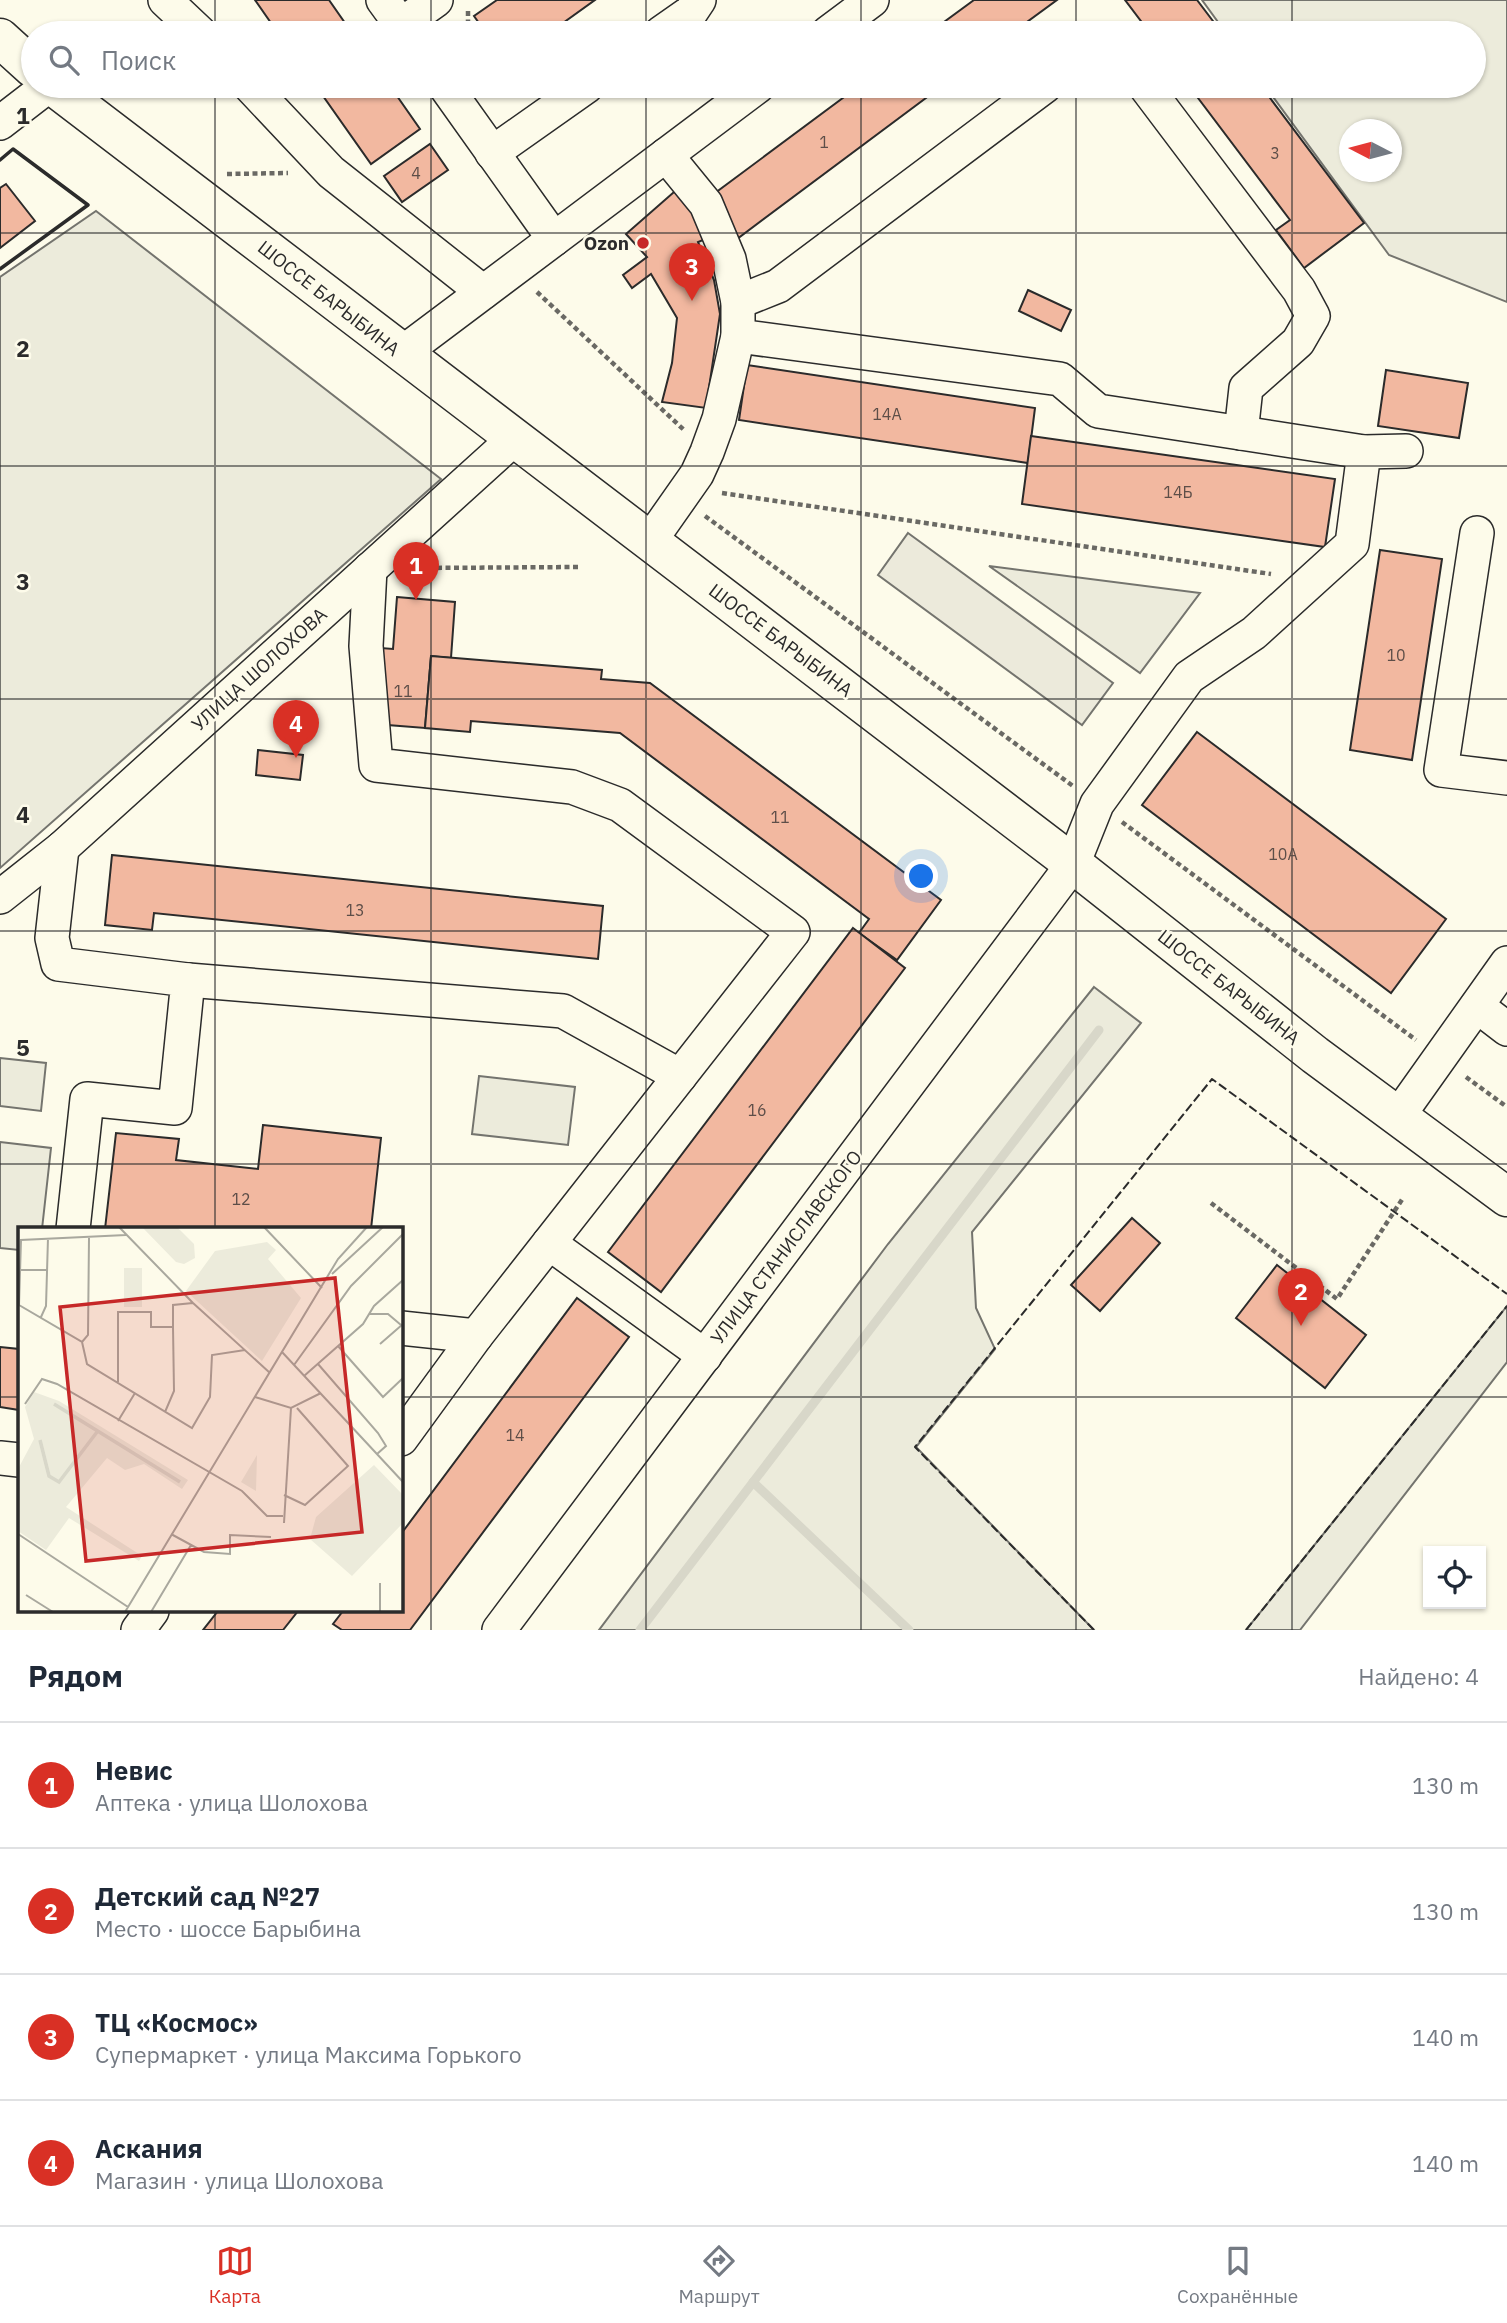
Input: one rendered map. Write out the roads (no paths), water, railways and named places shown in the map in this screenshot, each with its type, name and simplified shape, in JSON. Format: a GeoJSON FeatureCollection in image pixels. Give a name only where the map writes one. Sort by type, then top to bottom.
{"type":"FeatureCollection","features":[{"type":"Feature","properties":{"kind":"main road"},"geometry":{"type":"LineString","coordinates":[[0,38],[21,57]]}},
{"type":"Feature","properties":{"kind":"main road","name":"ШОССЕ БАРЫБИНА"},"geometry":{"type":"LineString","coordinates":[[66,98],[1073,864],[1315,1055],[1507,1197]]}},
{"type":"Feature","properties":{"kind":"street"},"geometry":{"type":"LineString","coordinates":[[165,0],[187,21]]}},
{"type":"Feature","properties":{"kind":"street"},"geometry":{"type":"LineString","coordinates":[[397,19],[436,0]]}},
{"type":"Feature","properties":{"kind":"street"},"geometry":{"type":"LineString","coordinates":[[679,21],[691,12],[699,0]]}},
{"type":"Feature","properties":{"kind":"street"},"geometry":{"type":"LineString","coordinates":[[844,21],[872,0]]}},
{"type":"Feature","properties":{"kind":"street"},"geometry":{"type":"LineString","coordinates":[[0,123],[34,98]]}},
{"type":"Feature","properties":{"kind":"street"},"geometry":{"type":"LineString","coordinates":[[261,98],[331,172],[483,292]]}},
{"type":"Feature","properties":{"kind":"street"},"geometry":{"type":"LineString","coordinates":[[453,98],[554,239]]}},
{"type":"Feature","properties":{"kind":"street"},"geometry":{"type":"LineString","coordinates":[[492,153],[570,98]]}},
{"type":"Feature","properties":{"kind":"street"},"geometry":{"type":"LineString","coordinates":[[401,354],[742,98]]}},
{"type":"Feature","properties":{"kind":"street"},"geometry":{"type":"LineString","coordinates":[[738,302],[778,286],[1029,98]]}},
{"type":"Feature","properties":{"kind":"street"},"geometry":{"type":"LineString","coordinates":[[1154,98],[1299,290],[1313,316],[1298,342],[1246,388],[1241,433]]}},
{"type":"Feature","properties":{"kind":"street"},"geometry":{"type":"LineString","coordinates":[[650,541],[697,474],[707,452],[719,419],[738,336],[738,302],[729,259],[706,204],[666,155]]}},
{"type":"Feature","properties":{"kind":"street"},"geometry":{"type":"LineString","coordinates":[[738,336],[1060,379],[1098,411],[1364,452],[1406,451]]}},
{"type":"Feature","properties":{"kind":"street","name":"УЛИЦА ШОЛОХОВА"},"geometry":{"type":"LineString","coordinates":[[0,897],[62,848],[515,438]]}},
{"type":"Feature","properties":{"kind":"street","name":"УЛИЦА СТАНИСЛАВСКОГО"},"geometry":{"type":"LineString","coordinates":[[499,1630],[1073,864],[1097,804],[1189,677],[1254,633],[1352,544],[1364,452]]}},
{"type":"Feature","properties":{"kind":"street"},"geometry":{"type":"LineString","coordinates":[[1477,533],[1441,770],[1507,778]]}},
{"type":"Feature","properties":{"kind":"street"},"geometry":{"type":"LineString","coordinates":[[370,569],[366,646],[376,765],[572,787],[620,805],[793,932],[476,1336],[402,1438]]}},
{"type":"Feature","properties":{"kind":"street"},"geometry":{"type":"LineString","coordinates":[[62,848],[52,938],[58,964],[188,980],[563,1012],[680,1076]]}},
{"type":"Feature","properties":{"kind":"street"},"geometry":{"type":"LineString","coordinates":[[1399,1115],[1507,963]]}},
{"type":"Feature","properties":{"kind":"street"},"geometry":{"type":"LineString","coordinates":[[73,1227],[87,1099],[175,1108],[188,980]]}},
{"type":"Feature","properties":{"kind":"street"},"geometry":{"type":"LineString","coordinates":[[1477,1006],[1507,1029]]}},
{"type":"Feature","properties":{"kind":"street"},"geometry":{"type":"LineString","coordinates":[[549,1243],[705,1356]]}},
{"type":"Feature","properties":{"kind":"street"},"geometry":{"type":"LineString","coordinates":[[402,1328],[476,1336]]}},
{"type":"Feature","properties":{"kind":"street"},"geometry":{"type":"LineString","coordinates":[[0,1458],[18,1460]]}},
{"type":"Feature","properties":{"kind":"street"},"geometry":{"type":"LineString","coordinates":[[138,1630],[151,1612]]}},
{"type":"Feature","properties":{"kind":"waterway"},"geometry":{"type":"LineString","coordinates":[[640,1630],[1099,1030]]}},
{"type":"Feature","properties":{"kind":"waterway"},"geometry":{"type":"LineString","coordinates":[[753,1482],[909,1630]]}},
{"type":"Feature","properties":{"kind":"place","name":"Ozon"},"geometry":{"type":"Point","coordinates":[643,243]}},
{"type":"Feature","properties":{"kind":"place","name":"ТЦ «Космос»"},"geometry":{"type":"Point","coordinates":[692,301]}},
{"type":"Feature","properties":{"kind":"place","name":"Невис"},"geometry":{"type":"Point","coordinates":[416,600]}},
{"type":"Feature","properties":{"kind":"place","name":"Аскания"},"geometry":{"type":"Point","coordinates":[296,758]}},
{"type":"Feature","properties":{"kind":"place","name":"Детский сад №27"},"geometry":{"type":"Point","coordinates":[1301,1326]}}]}
